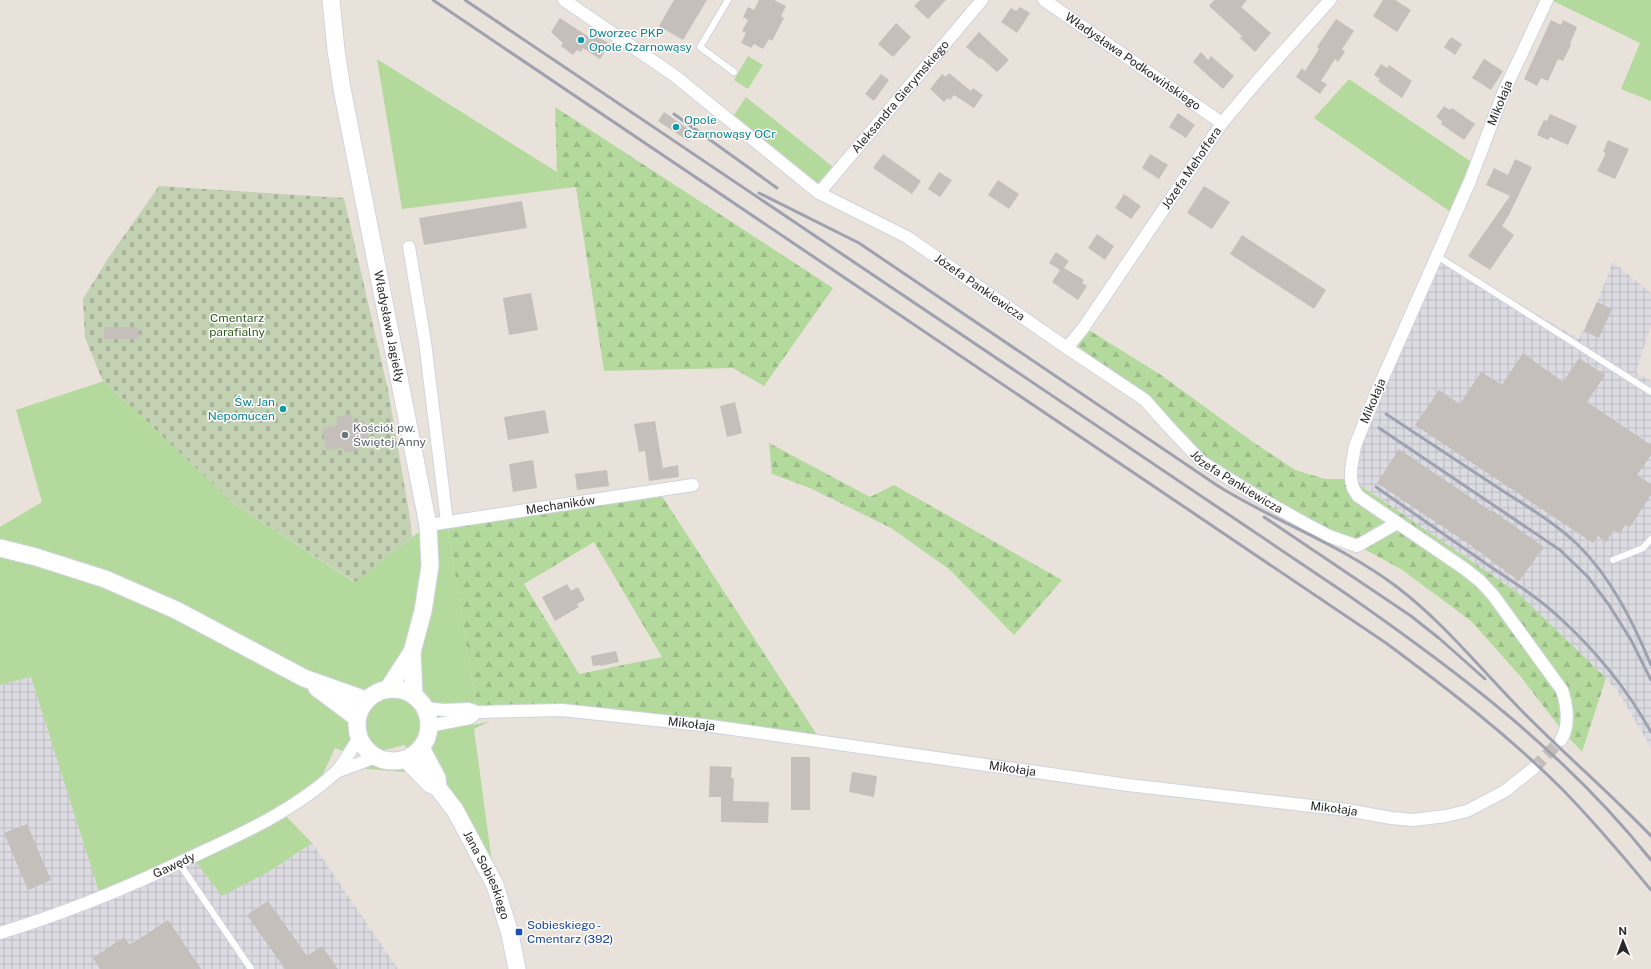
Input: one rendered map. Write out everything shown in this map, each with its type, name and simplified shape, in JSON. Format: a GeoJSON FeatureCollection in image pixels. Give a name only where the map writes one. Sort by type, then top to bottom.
{"type":"FeatureCollection","features":[{"type":"Feature","properties":{"kind":"street","name":"Władysława Jagiełły"},"geometry":{"type":"LineString","coordinates":[[331,0],[342,89],[428,525],[430,566],[423,611],[412,652],[388,689]]}},
{"type":"Feature","properties":{"kind":"street","name":"Aleksandra Gierymskiego"},"geometry":{"type":"LineString","coordinates":[[819,193],[982,0]]}},
{"type":"Feature","properties":{"kind":"street","name":"Władysława Podkowińskiego"},"geometry":{"type":"LineString","coordinates":[[1044,0],[1222,123]]}},
{"type":"Feature","properties":{"kind":"street","name":"Józefa Mehoffera"},"geometry":{"type":"LineString","coordinates":[[1067,348],[1084,327],[1222,123],[1259,79],[1330,0]]}},
{"type":"Feature","properties":{"kind":"street","name":"Mikołaja"},"geometry":{"type":"LineString","coordinates":[[1546,0],[1504,91],[1470,181],[1377,391],[1355,446],[1352,458],[1351,479],[1353,488],[1358,496],[1465,569],[1493,595],[1562,690],[1566,701],[1567,713],[1565,734],[1561,740]]}},
{"type":"Feature","properties":{"kind":"street","name":"Józefa Pankiewicza"},"geometry":{"type":"LineString","coordinates":[[568,1],[675,76],[819,193],[907,237],[1145,400],[1167,426],[1202,462],[1265,501],[1329,536],[1357,546],[1398,523]]}},
{"type":"Feature","properties":{"kind":"street"},"geometry":{"type":"LineString","coordinates":[[409,247],[425,342],[447,522]]}},
{"type":"Feature","properties":{"kind":"street","name":"Mechaników"},"geometry":{"type":"LineString","coordinates":[[428,525],[693,485]]}},
{"type":"Feature","properties":{"kind":"street"},"geometry":{"type":"LineString","coordinates":[[0,548],[36,557],[119,586],[176,610],[304,678],[366,700]]}},
{"type":"Feature","properties":{"kind":"street","name":"Władysława Jagiełły"},"geometry":{"type":"LineString","coordinates":[[412,652],[419,702]]}},
{"type":"Feature","properties":{"kind":"street"},"geometry":{"type":"LineString","coordinates":[[304,678],[357,718]]}},
{"type":"Feature","properties":{"kind":"street"},"geometry":{"type":"LineString","coordinates":[[388,689],[397,689],[419,702],[428,717],[429,726],[426,738],[420,748],[406,759],[396,761],[376,757],[363,746],[356,728],[360,708],[366,700],[376,693],[388,689]]}},
{"type":"Feature","properties":{"kind":"street","name":"Mikołaja"},"geometry":{"type":"LineString","coordinates":[[419,702],[444,710],[469,710],[477,712],[562,710],[711,726],[1135,786],[1347,810],[1391,818],[1413,820],[1446,816],[1467,810],[1505,791],[1534,768]]}},
{"type":"Feature","properties":{"kind":"street","name":"Mikołaja"},"geometry":{"type":"LineString","coordinates":[[429,726],[470,718],[477,712]]}},
{"type":"Feature","properties":{"kind":"street","name":"Gawędy"},"geometry":{"type":"LineString","coordinates":[[336,772],[359,738]]}},
{"type":"Feature","properties":{"kind":"street","name":"Jana Sobieskiego"},"geometry":{"type":"LineString","coordinates":[[420,748],[438,778],[438,788]]}},
{"type":"Feature","properties":{"kind":"street","name":"Gawędy"},"geometry":{"type":"LineString","coordinates":[[0,933],[101,898],[170,868],[238,836],[282,812],[336,772],[376,757]]}},
{"type":"Feature","properties":{"kind":"street","name":"Jana Sobieskiego"},"geometry":{"type":"LineString","coordinates":[[406,759],[430,784],[438,788],[455,810],[495,885],[510,934],[517,969]]}},
{"type":"Feature","properties":{"kind":"lane"},"geometry":{"type":"LineString","coordinates":[[728,0],[700,47],[734,72]]}},
{"type":"Feature","properties":{"kind":"lane"},"geometry":{"type":"LineString","coordinates":[[1437,256],[1651,392]]}},
{"type":"Feature","properties":{"kind":"lane"},"geometry":{"type":"LineString","coordinates":[[1613,560],[1643,548],[1651,539]]}},
{"type":"Feature","properties":{"kind":"lane"},"geometry":{"type":"LineString","coordinates":[[179,863],[251,969]]}},
{"type":"Feature","properties":{"kind":"shaded area"},"geometry":{"type":"Polygon","coordinates":[[[1437,256],[1579,339],[1597,302],[1613,262],[1651,293],[1651,325],[1636,372],[1651,381],[1651,748],[1617,690],[1518,593],[1351,479],[1351,469],[1437,256]]]}},
{"type":"Feature","properties":{"kind":"shaded area"},"geometry":{"type":"Polygon","coordinates":[[[31,677],[101,897],[193,857],[270,871],[312,843],[398,969],[0,969],[0,685],[31,677]]]}},
{"type":"Feature","properties":{"kind":"green space"},"geometry":{"type":"Polygon","coordinates":[[[1551,0],[1651,0],[1651,101],[1621,89],[1640,43],[1551,0]]]}},
{"type":"Feature","properties":{"kind":"green space"},"geometry":{"type":"Polygon","coordinates":[[[748,56],[763,65],[748,89],[734,80],[748,56]]]}},
{"type":"Feature","properties":{"kind":"green space"},"geometry":{"type":"Polygon","coordinates":[[[377,59],[557,172],[559,189],[402,209],[377,59]]]}},
{"type":"Feature","properties":{"kind":"green space"},"geometry":{"type":"Polygon","coordinates":[[[1349,79],[1476,165],[1455,215],[1314,118],[1349,79]]]}},
{"type":"Feature","properties":{"kind":"green space"},"geometry":{"type":"Polygon","coordinates":[[[746,97],[838,171],[819,193],[730,121],[746,97]]]}},
{"type":"Feature","properties":{"kind":"green space"},"geometry":{"type":"Polygon","coordinates":[[[555,107],[833,288],[764,386],[733,368],[604,371],[576,187],[559,189],[555,107]]]}},
{"type":"Feature","properties":{"kind":"green space","name":"Cmentarz parafialny"},"geometry":{"type":"Polygon","coordinates":[[[159,186],[344,198],[388,390],[412,537],[355,582],[233,503],[102,379],[85,338],[83,299],[107,260],[159,186]]]}},
{"type":"Feature","properties":{"kind":"green space"},"geometry":{"type":"Polygon","coordinates":[[[1084,327],[1161,375],[1253,442],[1295,470],[1325,479],[1351,479],[1518,593],[1606,678],[1582,752],[1565,734],[1521,677],[1471,621],[1401,569],[1202,462],[1145,400],[1067,348],[1084,327]]]}},
{"type":"Feature","properties":{"kind":"green space"},"geometry":{"type":"Polygon","coordinates":[[[104,381],[233,503],[354,582],[428,525],[447,522],[477,712],[473,725],[490,721],[474,729],[495,885],[455,810],[404,745],[370,753],[352,753],[335,748],[317,787],[282,812],[312,843],[270,871],[222,896],[192,857],[101,898],[31,677],[0,685],[0,527],[42,502],[16,410],[104,381]]]}},
{"type":"Feature","properties":{"kind":"green space"},"geometry":{"type":"Polygon","coordinates":[[[769,443],[870,497],[894,485],[1062,580],[1014,635],[949,569],[891,528],[810,488],[772,474],[769,443]]]}},
{"type":"Feature","properties":{"kind":"green space"},"geometry":{"type":"Polygon","coordinates":[[[658,490],[821,741],[576,711],[477,712],[447,522],[658,490]],[[594,542],[524,584],[579,674],[662,657],[594,542]]]}},
{"type":"Feature","properties":{"kind":"green space"},"geometry":{"type":"Polygon","coordinates":[[[377,762],[409,771],[405,772],[356,768],[377,762]]]}},
{"type":"Feature","properties":{"kind":"building"},"geometry":{"type":"Polygon","coordinates":[[[674,0],[707,0],[683,40],[659,26],[674,0]]]}},
{"type":"Feature","properties":{"kind":"building"},"geometry":{"type":"Polygon","coordinates":[[[759,0],[774,0],[786,6],[781,16],[784,18],[772,41],[769,39],[763,49],[754,44],[751,48],[741,43],[746,33],[742,31],[748,20],[743,17],[748,7],[754,10],[759,0]]]}},
{"type":"Feature","properties":{"kind":"building"},"geometry":{"type":"Polygon","coordinates":[[[920,0],[946,0],[928,19],[914,6],[920,0]]]}},
{"type":"Feature","properties":{"kind":"building"},"geometry":{"type":"Polygon","coordinates":[[[1214,0],[1247,0],[1241,7],[1271,33],[1255,52],[1240,38],[1242,36],[1209,6],[1214,0]]]}},
{"type":"Feature","properties":{"kind":"building"},"geometry":{"type":"Polygon","coordinates":[[[1383,0],[1395,0],[1411,10],[1397,32],[1373,16],[1383,0]]]}},
{"type":"Feature","properties":{"kind":"building"},"geometry":{"type":"Polygon","coordinates":[[[1020,7],[1030,13],[1017,33],[1001,22],[1011,8],[1016,11],[1020,7]]]}},
{"type":"Feature","properties":{"kind":"building","name":"Dworzec PKP Opole Czarnowąsy"},"geometry":{"type":"Polygon","coordinates":[[[560,18],[589,37],[592,33],[610,44],[600,59],[583,48],[581,52],[577,50],[573,55],[561,46],[563,43],[551,32],[560,18]]]}},
{"type":"Feature","properties":{"kind":"building"},"geometry":{"type":"Polygon","coordinates":[[[1336,19],[1354,31],[1342,49],[1345,52],[1338,62],[1335,59],[1321,81],[1327,84],[1320,94],[1296,77],[1302,68],[1305,71],[1319,49],[1317,47],[1336,19]]]}},
{"type":"Feature","properties":{"kind":"building"},"geometry":{"type":"Polygon","coordinates":[[[1551,20],[1561,25],[1563,20],[1577,27],[1570,44],[1571,45],[1563,61],[1558,59],[1548,81],[1541,78],[1537,86],[1524,79],[1551,20]]]}},
{"type":"Feature","properties":{"kind":"building"},"geometry":{"type":"Polygon","coordinates":[[[896,23],[911,37],[893,57],[878,44],[896,23]]]}},
{"type":"Feature","properties":{"kind":"building"},"geometry":{"type":"Polygon","coordinates":[[[979,32],[1009,60],[997,72],[966,47],[979,32]]]}},
{"type":"Feature","properties":{"kind":"building"},"geometry":{"type":"Polygon","coordinates":[[[1451,37],[1462,44],[1455,55],[1444,47],[1451,37]]]}},
{"type":"Feature","properties":{"kind":"building"},"geometry":{"type":"Polygon","coordinates":[[[1201,52],[1208,60],[1211,56],[1234,76],[1223,89],[1193,62],[1201,52]]]}},
{"type":"Feature","properties":{"kind":"building"},"geometry":{"type":"Polygon","coordinates":[[[1484,59],[1503,71],[1491,90],[1472,78],[1484,59]]]}},
{"type":"Feature","properties":{"kind":"building"},"geometry":{"type":"Polygon","coordinates":[[[1381,64],[1387,68],[1389,65],[1412,81],[1402,98],[1378,81],[1380,79],[1374,75],[1381,64]]]}},
{"type":"Feature","properties":{"kind":"building"},"geometry":{"type":"Polygon","coordinates":[[[949,73],[971,91],[973,88],[983,95],[974,108],[954,95],[950,100],[948,98],[944,102],[930,89],[942,74],[946,77],[949,73]]]}},
{"type":"Feature","properties":{"kind":"building"},"geometry":{"type":"Polygon","coordinates":[[[881,74],[889,80],[874,101],[865,94],[881,74]]]}},
{"type":"Feature","properties":{"kind":"building"},"geometry":{"type":"Polygon","coordinates":[[[1444,106],[1450,110],[1452,108],[1475,124],[1464,140],[1441,124],[1442,121],[1436,117],[1444,106]]]}},
{"type":"Feature","properties":{"kind":"building","name":"Opole Czarnowąsy OCr"},"geometry":{"type":"Polygon","coordinates":[[[664,112],[694,133],[688,141],[658,121],[664,112]]]}},
{"type":"Feature","properties":{"kind":"building"},"geometry":{"type":"Polygon","coordinates":[[[1178,113],[1195,125],[1186,138],[1169,127],[1178,113]]]}},
{"type":"Feature","properties":{"kind":"building"},"geometry":{"type":"Polygon","coordinates":[[[1550,114],[1577,126],[1568,145],[1550,137],[1548,140],[1537,135],[1544,120],[1547,121],[1550,114]]]}},
{"type":"Feature","properties":{"kind":"building"},"geometry":{"type":"Polygon","coordinates":[[[1608,140],[1629,149],[1615,179],[1597,171],[1606,153],[1603,152],[1608,140]]]}},
{"type":"Feature","properties":{"kind":"building"},"geometry":{"type":"Polygon","coordinates":[[[883,154],[921,181],[912,194],[873,168],[883,154]]]}},
{"type":"Feature","properties":{"kind":"building"},"geometry":{"type":"Polygon","coordinates":[[[1150,154],[1168,165],[1159,179],[1142,168],[1150,154]]]}},
{"type":"Feature","properties":{"kind":"building"},"geometry":{"type":"Polygon","coordinates":[[[1515,159],[1532,167],[1509,215],[1502,226],[1514,235],[1490,270],[1468,256],[1510,196],[1486,185],[1494,168],[1508,175],[1515,159]]]}},
{"type":"Feature","properties":{"kind":"building"},"geometry":{"type":"Polygon","coordinates":[[[939,172],[952,180],[940,197],[928,189],[939,172]]]}},
{"type":"Feature","properties":{"kind":"building"},"geometry":{"type":"Polygon","coordinates":[[[998,180],[1019,194],[1009,209],[988,195],[998,180]]]}},
{"type":"Feature","properties":{"kind":"building"},"geometry":{"type":"Polygon","coordinates":[[[1204,186],[1230,202],[1212,229],[1187,213],[1204,186]]]}},
{"type":"Feature","properties":{"kind":"building"},"geometry":{"type":"Polygon","coordinates":[[[1124,194],[1141,206],[1131,219],[1115,208],[1124,194]]]}},
{"type":"Feature","properties":{"kind":"building"},"geometry":{"type":"Polygon","coordinates":[[[522,201],[527,228],[424,245],[419,218],[522,201]]]}},
{"type":"Feature","properties":{"kind":"building"},"geometry":{"type":"Polygon","coordinates":[[[1097,234],[1114,246],[1105,260],[1088,248],[1097,234]]]}},
{"type":"Feature","properties":{"kind":"building"},"geometry":{"type":"Polygon","coordinates":[[[1242,235],[1326,290],[1314,309],[1230,254],[1242,235]]]}},
{"type":"Feature","properties":{"kind":"building"},"geometry":{"type":"Polygon","coordinates":[[[1056,252],[1069,261],[1064,268],[1084,280],[1082,283],[1087,286],[1078,300],[1052,282],[1060,270],[1049,263],[1056,252]]]}},
{"type":"Feature","properties":{"kind":"building"},"geometry":{"type":"Polygon","coordinates":[[[531,293],[538,330],[509,335],[503,298],[531,293]]]}},
{"type":"Feature","properties":{"kind":"building"},"geometry":{"type":"Polygon","coordinates":[[[1597,302],[1612,309],[1599,338],[1584,331],[1597,302]]]}},
{"type":"Feature","properties":{"kind":"building"},"geometry":{"type":"Polygon","coordinates":[[[104,327],[139,327],[139,339],[104,339],[104,327]]]}},
{"type":"Feature","properties":{"kind":"building"},"geometry":{"type":"Polygon","coordinates":[[[1523,353],[1563,382],[1579,358],[1605,375],[1587,402],[1651,445],[1651,455],[1637,475],[1651,484],[1651,495],[1630,527],[1625,525],[1620,534],[1614,530],[1606,542],[1598,536],[1593,543],[1415,425],[1439,390],[1460,404],[1481,372],[1502,385],[1523,353]]]}},
{"type":"Feature","properties":{"kind":"building"},"geometry":{"type":"Polygon","coordinates":[[[735,402],[742,433],[727,437],[720,406],[735,402]]]}},
{"type":"Feature","properties":{"kind":"building"},"geometry":{"type":"Polygon","coordinates":[[[545,410],[549,433],[508,440],[504,417],[545,410]]]}},
{"type":"Feature","properties":{"kind":"building","name":"Kościół pw. Świętej Anny"},"geometry":{"type":"Polygon","coordinates":[[[351,414],[353,422],[364,420],[369,443],[357,445],[358,450],[344,453],[343,447],[327,451],[322,428],[338,425],[336,417],[351,414]]]}},
{"type":"Feature","properties":{"kind":"building"},"geometry":{"type":"Polygon","coordinates":[[[655,421],[663,468],[678,465],[679,477],[649,481],[645,451],[639,452],[634,424],[655,421]]]}},
{"type":"Feature","properties":{"kind":"building"},"geometry":{"type":"Polygon","coordinates":[[[1399,449],[1492,512],[1493,511],[1544,547],[1519,581],[1469,544],[1377,483],[1399,449]]]}},
{"type":"Feature","properties":{"kind":"building"},"geometry":{"type":"Polygon","coordinates":[[[533,460],[537,488],[513,492],[509,464],[533,460]]]}},
{"type":"Feature","properties":{"kind":"building"},"geometry":{"type":"Polygon","coordinates":[[[607,470],[609,486],[577,490],[575,474],[607,470]]]}},
{"type":"Feature","properties":{"kind":"building"},"geometry":{"type":"Polygon","coordinates":[[[567,584],[571,591],[578,587],[585,600],[577,604],[579,607],[555,621],[542,597],[567,584]]]}},
{"type":"Feature","properties":{"kind":"building"},"geometry":{"type":"Polygon","coordinates":[[[616,651],[619,662],[593,666],[591,656],[616,651]]]}},
{"type":"Feature","properties":{"kind":"building"},"geometry":{"type":"Polygon","coordinates":[[[791,757],[810,757],[810,810],[791,810],[791,757]]]}},
{"type":"Feature","properties":{"kind":"building"},"geometry":{"type":"Polygon","coordinates":[[[710,766],[732,767],[731,778],[734,778],[733,801],[769,802],[768,823],[721,822],[721,797],[709,797],[710,766]]]}},
{"type":"Feature","properties":{"kind":"building"},"geometry":{"type":"Polygon","coordinates":[[[852,772],[877,776],[874,797],[849,792],[852,772]]]}},
{"type":"Feature","properties":{"kind":"building"},"geometry":{"type":"Polygon","coordinates":[[[27,824],[51,880],[28,890],[4,833],[27,824]]]}},
{"type":"Feature","properties":{"kind":"building"},"geometry":{"type":"Polygon","coordinates":[[[268,901],[307,956],[322,946],[338,969],[285,969],[247,915],[268,901]]]}},
{"type":"Feature","properties":{"kind":"building"},"geometry":{"type":"Polygon","coordinates":[[[168,920],[201,969],[100,969],[93,958],[124,937],[130,945],[168,920]]]}},
{"type":"Feature","properties":{"kind":"tunnel"},"geometry":{"type":"LineString","coordinates":[[1534,768],[1561,740]]}},
{"type":"Feature","properties":{"kind":"railway"},"geometry":{"type":"LineString","coordinates":[[433,0],[1386,643],[1478,714],[1542,770],[1586,814],[1651,890]]}},
{"type":"Feature","properties":{"kind":"railway"},"geometry":{"type":"LineString","coordinates":[[465,0],[1387,622],[1468,683],[1508,715],[1546,749],[1583,784],[1618,821],[1651,860]]}},
{"type":"Feature","properties":{"kind":"railway"},"geometry":{"type":"LineString","coordinates":[[674,114],[777,188]]}},
{"type":"Feature","properties":{"kind":"railway"},"geometry":{"type":"LineString","coordinates":[[759,193],[859,243],[1218,486],[1331,546],[1376,572],[1397,587],[1430,615],[1535,724],[1651,836]]}},
{"type":"Feature","properties":{"kind":"railway"},"geometry":{"type":"LineString","coordinates":[[1386,414],[1540,515],[1577,544],[1611,585],[1629,617],[1651,665]]}},
{"type":"Feature","properties":{"kind":"railway"},"geometry":{"type":"LineString","coordinates":[[1379,428],[1560,550],[1588,577],[1609,605],[1631,640],[1651,680]]}},
{"type":"Feature","properties":{"kind":"railway"},"geometry":{"type":"LineString","coordinates":[[1376,487],[1526,590],[1553,611],[1599,658],[1632,701],[1651,732]]}},
{"type":"Feature","properties":{"kind":"railway"},"geometry":{"type":"LineString","coordinates":[[1264,517],[1411,616],[1440,639],[1485,679]]}},
{"type":"Feature","properties":{"kind":"place","name":"Dworzec PKP Opole Czarnowąsy"},"geometry":{"type":"Point","coordinates":[581,40]}},
{"type":"Feature","properties":{"kind":"place","name":"Opole Czarnowąsy OCr"},"geometry":{"type":"Point","coordinates":[676,127]}},
{"type":"Feature","properties":{"kind":"place","name":"Św. Jan Nepomucen"},"geometry":{"type":"Point","coordinates":[283,409]}},
{"type":"Feature","properties":{"kind":"place","name":"Kościół pw. Świętej Anny"},"geometry":{"type":"Point","coordinates":[345,435]}},
{"type":"Feature","properties":{"kind":"place","name":"Sobieskiego - Cmentarz (392)"},"geometry":{"type":"Point","coordinates":[519,932]}}]}
